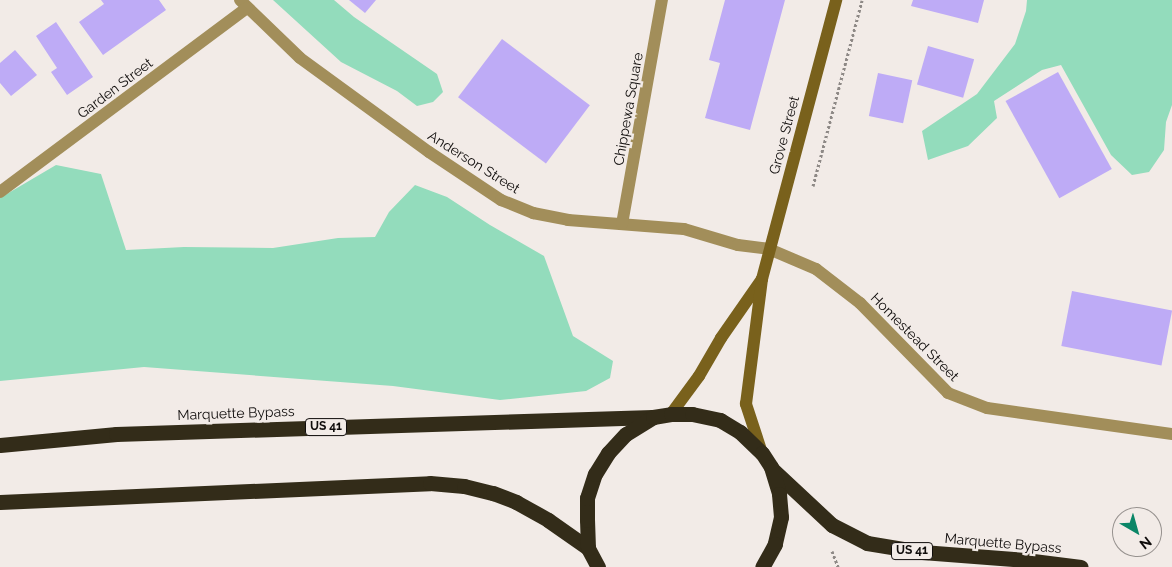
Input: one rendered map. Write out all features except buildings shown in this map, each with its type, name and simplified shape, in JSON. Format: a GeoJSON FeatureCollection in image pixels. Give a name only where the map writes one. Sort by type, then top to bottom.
{"type":"FeatureCollection","features":[{"type":"Feature","properties":{"kind":"highway","name":"US 41"},"geometry":{"type":"LineString","coordinates":[[652,417],[671,414],[692,414],[720,420],[740,432],[762,452],[771,467]]}},
{"type":"Feature","properties":{"kind":"highway","name":"Marquette Bypass"},"geometry":{"type":"LineString","coordinates":[[0,445],[116,434],[652,417]]}},
{"type":"Feature","properties":{"kind":"highway"},"geometry":{"type":"LineString","coordinates":[[595,566],[588,548],[587,498],[595,474],[608,453],[626,434],[652,417]]}},
{"type":"Feature","properties":{"kind":"highway","name":"Marquette Bypass"},"geometry":{"type":"LineString","coordinates":[[771,467],[832,526],[867,543],[922,552],[1025,560],[1081,567]]}},
{"type":"Feature","properties":{"kind":"highway"},"geometry":{"type":"LineString","coordinates":[[762,567],[775,544],[781,517],[779,494],[771,467]]}},
{"type":"Feature","properties":{"kind":"highway"},"geometry":{"type":"LineString","coordinates":[[0,502],[439,484],[464,486],[492,493],[516,502],[548,520],[588,548]]}},
{"type":"Feature","properties":{"kind":"main road","name":"Grove Street"},"geometry":{"type":"LineString","coordinates":[[762,452],[746,404],[762,279],[836,0]]}},
{"type":"Feature","properties":{"kind":"main road","name":"Grove Street"},"geometry":{"type":"LineString","coordinates":[[671,414],[699,376],[721,338],[762,279]]}},
{"type":"Feature","properties":{"kind":"street","name":"Chippewa Square"},"geometry":{"type":"LineString","coordinates":[[622,224],[662,0]]}},
{"type":"Feature","properties":{"kind":"street","name":"Anderson Street"},"geometry":{"type":"LineString","coordinates":[[244,4],[300,58],[429,152],[501,200],[533,213],[568,220],[684,230],[738,245],[769,248]]}},
{"type":"Feature","properties":{"kind":"street","name":"Garden Street"},"geometry":{"type":"LineString","coordinates":[[0,192],[244,4]]}},
{"type":"Feature","properties":{"kind":"street","name":"Homestead Street"},"geometry":{"type":"LineString","coordinates":[[769,248],[816,269],[860,303],[948,394],[986,408],[1172,434]]}},
{"type":"Feature","properties":{"kind":"path"},"geometry":{"type":"LineString","coordinates":[[813,186],[862,0]]}},
{"type":"Feature","properties":{"kind":"path"},"geometry":{"type":"LineString","coordinates":[[827,547],[832,551],[838,567]]}},
{"type":"Feature","properties":{"kind":"green space"},"geometry":{"type":"Polygon","coordinates":[[[273,0],[334,0],[354,17],[437,74],[443,92],[433,102],[417,106],[397,91],[341,62],[273,0]]]}},
{"type":"Feature","properties":{"kind":"green space"},"geometry":{"type":"Polygon","coordinates":[[[1027,0],[1172,0],[1172,105],[1166,122],[1164,150],[1149,172],[1132,175],[1111,155],[1061,65],[1042,70],[994,101],[997,118],[968,146],[928,160],[922,131],[977,94],[1015,44],[1026,11],[1027,0]]]}},
{"type":"Feature","properties":{"kind":"green space"},"geometry":{"type":"Polygon","coordinates":[[[56,165],[101,174],[126,250],[184,247],[273,248],[338,238],[375,237],[389,212],[415,185],[447,197],[490,225],[544,256],[573,336],[613,361],[610,378],[586,391],[500,400],[393,386],[144,367],[0,381],[0,198],[56,165]]]}}]}
